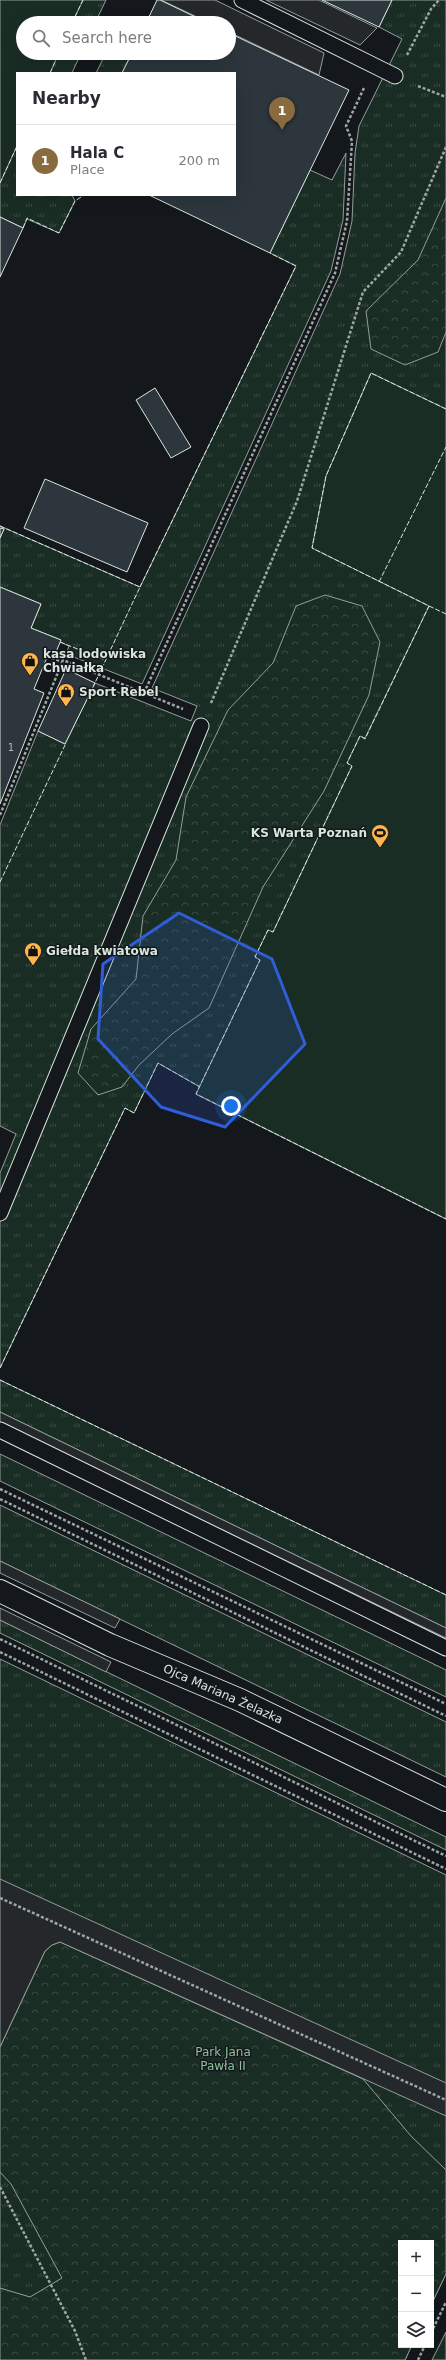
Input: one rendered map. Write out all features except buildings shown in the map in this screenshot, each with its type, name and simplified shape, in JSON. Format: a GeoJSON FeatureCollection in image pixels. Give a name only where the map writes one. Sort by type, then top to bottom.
{"type":"FeatureCollection","features":[{"type":"Feature","properties":{"kind":"street","name":"Ojca Mariana Żelazka"},"geometry":{"type":"LineString","coordinates":[[0,1591],[110,1645],[240,1700],[446,1800]]}},
{"type":"Feature","properties":{"kind":"lane"},"geometry":{"type":"LineString","coordinates":[[242,0],[395,76]]}},
{"type":"Feature","properties":{"kind":"lane"},"geometry":{"type":"LineString","coordinates":[[0,1213],[201,726]]}},
{"type":"Feature","properties":{"kind":"lane"},"geometry":{"type":"LineString","coordinates":[[0,1430],[446,1648]]}},
{"type":"Feature","properties":{"kind":"path"},"geometry":{"type":"LineString","coordinates":[[439,0],[431,9],[395,76],[446,98]]}},
{"type":"Feature","properties":{"kind":"path"},"geometry":{"type":"LineString","coordinates":[[144,693],[335,273],[347,221],[352,141],[346,126],[375,66]]}},
{"type":"Feature","properties":{"kind":"path"},"geometry":{"type":"LineString","coordinates":[[201,726],[297,501],[363,292],[401,252],[446,147]]}},
{"type":"Feature","properties":{"kind":"path"},"geometry":{"type":"LineString","coordinates":[[47,656],[62,662],[63,660],[187,710]]}},
{"type":"Feature","properties":{"kind":"path"},"geometry":{"type":"LineString","coordinates":[[0,815],[62,662]]}},
{"type":"Feature","properties":{"kind":"path"},"geometry":{"type":"LineString","coordinates":[[0,1489],[446,1704]]}},
{"type":"Feature","properties":{"kind":"path"},"geometry":{"type":"LineString","coordinates":[[0,1500],[446,1716]]}},
{"type":"Feature","properties":{"kind":"path"},"geometry":{"type":"LineString","coordinates":[[0,1639],[446,1856]]}},
{"type":"Feature","properties":{"kind":"path"},"geometry":{"type":"LineString","coordinates":[[0,1652],[446,1869]]}},
{"type":"Feature","properties":{"kind":"path"},"geometry":{"type":"LineString","coordinates":[[0,1898],[446,2100]]}},
{"type":"Feature","properties":{"kind":"path"},"geometry":{"type":"LineString","coordinates":[[0,2187],[75,2331],[86,2360]]}},
{"type":"Feature","properties":{"kind":"path"},"geometry":{"type":"LineString","coordinates":[[434,2327],[446,2302]]}},
{"type":"Feature","properties":{"kind":"path"},"geometry":{"type":"LineString","coordinates":[[418,2360],[424,2348]]}},
{"type":"Feature","properties":{"kind":"highlighted area"},"geometry":{"type":"Polygon","coordinates":[[[179,913],[272,959],[305,1044],[225,1127],[161,1107],[98,1039],[103,964],[179,913]]]}},
{"type":"Feature","properties":{"kind":"green space"},"geometry":{"type":"Polygon","coordinates":[[[0,0],[106,0],[98,16],[16,16],[16,60],[78,60],[72,72],[16,72],[16,196],[72,196],[75,201],[59,233],[27,219],[23,228],[0,217],[0,0]]]}},
{"type":"Feature","properties":{"kind":"green space"},"geometry":{"type":"Polygon","coordinates":[[[0,0],[83,0],[75,16],[16,16],[16,60],[56,60],[50,72],[16,72],[16,148],[0,183],[0,0]]]}},
{"type":"Feature","properties":{"kind":"green space"},"geometry":{"type":"Polygon","coordinates":[[[392,0],[446,0],[446,1219],[196,1094],[200,1087],[158,1063],[134,1113],[125,1108],[0,1368],[0,1173],[16,1134],[0,1126],[0,825],[38,731],[65,744],[95,683],[191,721],[197,706],[152,688],[340,274],[352,221],[355,153],[359,126],[402,39],[379,27],[392,0]]]}},
{"type":"Feature","properties":{"kind":"green space"},"geometry":{"type":"Polygon","coordinates":[[[102,60],[128,60],[122,72],[96,72],[102,60]]]}},
{"type":"Feature","properties":{"kind":"green space"},"geometry":{"type":"Polygon","coordinates":[[[346,153],[343,220],[331,271],[142,684],[66,654],[69,646],[60,642],[61,640],[31,628],[41,604],[0,587],[0,538],[4,529],[0,526],[140,587],[296,266],[270,253],[310,170],[332,180],[346,153]]]}},
{"type":"Feature","properties":{"kind":"green space"},"geometry":{"type":"Polygon","coordinates":[[[446,198],[446,332],[438,352],[405,365],[371,349],[366,311],[418,260],[446,198]]]}},
{"type":"Feature","properties":{"kind":"green space","name":"KS Warta Poznań"},"geometry":{"type":"Polygon","coordinates":[[[371,373],[446,409],[446,1219],[196,1094],[260,960],[255,957],[268,930],[273,932],[352,766],[347,763],[360,736],[365,738],[429,606],[312,548],[326,476],[371,373]]]}},
{"type":"Feature","properties":{"kind":"green space"},"geometry":{"type":"Polygon","coordinates":[[[325,595],[362,606],[380,642],[369,695],[324,791],[263,887],[209,1008],[172,1034],[139,1065],[122,1087],[98,1095],[78,1073],[91,1029],[136,979],[143,916],[176,860],[186,797],[228,710],[273,663],[296,606],[325,595]]]}},
{"type":"Feature","properties":{"kind":"green space"},"geometry":{"type":"Polygon","coordinates":[[[0,1380],[446,1595],[446,1628],[0,1412],[0,1380]]]}},
{"type":"Feature","properties":{"kind":"green space"},"geometry":{"type":"Polygon","coordinates":[[[0,1454],[446,1670],[446,1697],[0,1481],[0,1454]]]}},
{"type":"Feature","properties":{"kind":"green space"},"geometry":{"type":"Polygon","coordinates":[[[0,1505],[446,1722],[446,1777],[0,1561],[0,1505]]]}},
{"type":"Feature","properties":{"kind":"green space"},"geometry":{"type":"Polygon","coordinates":[[[0,1620],[446,1837],[446,1850],[0,1633],[0,1620]]]}},
{"type":"Feature","properties":{"kind":"green space","name":"Park Jana Pawła II"},"geometry":{"type":"Polygon","coordinates":[[[0,1659],[446,1875],[446,2274],[434,2299],[434,2240],[398,2240],[398,2348],[411,2348],[405,2360],[0,2360],[0,1659]]]}},
{"type":"Feature","properties":{"kind":"green space"},"geometry":{"type":"Polygon","coordinates":[[[60,1942],[363,2079],[411,2136],[446,2170],[446,2274],[434,2299],[434,2240],[398,2240],[398,2348],[411,2348],[405,2360],[0,2360],[0,2288],[30,2297],[62,2278],[11,2184],[0,2172],[0,2047],[45,1951],[52,1945],[60,1942]]]}},
{"type":"Feature","properties":{"kind":"green space"},"geometry":{"type":"Polygon","coordinates":[[[446,2332],[446,2360],[432,2360],[446,2332]]]}},
{"type":"Feature","properties":{"kind":"shaded area"},"geometry":{"type":"Polygon","coordinates":[[[161,0],[215,0],[324,53],[319,75],[236,35],[236,16],[195,16],[161,0]]]}},
{"type":"Feature","properties":{"kind":"shaded area"},"geometry":{"type":"Polygon","coordinates":[[[266,0],[319,0],[377,28],[360,45],[266,0]]]}},
{"type":"Feature","properties":{"kind":"shaded area"},"geometry":{"type":"Polygon","coordinates":[[[0,1412],[446,1628],[446,1638],[0,1422],[0,1412]]]}},
{"type":"Feature","properties":{"kind":"shaded area"},"geometry":{"type":"Polygon","coordinates":[[[0,1561],[120,1619],[115,1628],[0,1573],[0,1561]]]}},
{"type":"Feature","properties":{"kind":"shaded area"},"geometry":{"type":"Polygon","coordinates":[[[0,1608],[111,1662],[106,1672],[0,1620],[0,1608]]]}},
{"type":"Feature","properties":{"kind":"shaded area"},"geometry":{"type":"Polygon","coordinates":[[[0,1879],[446,2083],[446,2116],[60,1942],[52,1945],[45,1951],[0,2047],[0,1879]]]}},
{"type":"Feature","properties":{"kind":"fence"},"geometry":{"type":"LineString","coordinates":[[75,16],[83,0]]}},
{"type":"Feature","properties":{"kind":"fence"},"geometry":{"type":"LineString","coordinates":[[50,72],[56,60]]}},
{"type":"Feature","properties":{"kind":"fence"},"geometry":{"type":"LineString","coordinates":[[0,183],[16,148]]}},
{"type":"Feature","properties":{"kind":"fence"},"geometry":{"type":"LineString","coordinates":[[23,228],[27,218],[59,233],[75,201],[82,196]]}},
{"type":"Feature","properties":{"kind":"fence"},"geometry":{"type":"LineString","coordinates":[[140,587],[296,266],[270,253]]}},
{"type":"Feature","properties":{"kind":"fence"},"geometry":{"type":"LineString","coordinates":[[446,409],[371,373],[326,476],[312,548],[429,606],[365,739],[360,736],[347,763],[352,766],[273,932],[268,930],[255,957],[260,960],[196,1094],[446,1219]]}},
{"type":"Feature","properties":{"kind":"fence"},"geometry":{"type":"LineString","coordinates":[[379,582],[446,447]]}},
{"type":"Feature","properties":{"kind":"fence"},"geometry":{"type":"LineString","coordinates":[[0,526],[140,587],[94,685]]}},
{"type":"Feature","properties":{"kind":"fence"},"geometry":{"type":"LineString","coordinates":[[429,606],[446,614]]}},
{"type":"Feature","properties":{"kind":"fence"},"geometry":{"type":"LineString","coordinates":[[60,642],[105,660]]}},
{"type":"Feature","properties":{"kind":"fence"},"geometry":{"type":"LineString","coordinates":[[0,882],[66,743]]}},
{"type":"Feature","properties":{"kind":"fence"},"geometry":{"type":"LineString","coordinates":[[0,1368],[125,1108],[134,1113],[158,1063],[200,1087]]}},
{"type":"Feature","properties":{"kind":"fence"},"geometry":{"type":"LineString","coordinates":[[0,1380],[446,1595]]}},
{"type":"Feature","properties":{"kind":"place","name":"Hala C"},"geometry":{"type":"Point","coordinates":[282,130]}},
{"type":"Feature","properties":{"kind":"place","name":"kasa lodowiska Chwiałka"},"geometry":{"type":"Point","coordinates":[30,676]}},
{"type":"Feature","properties":{"kind":"place","name":"Sport Rebel"},"geometry":{"type":"Point","coordinates":[66,707]}},
{"type":"Feature","properties":{"kind":"place","name":"KS Warta Poznań"},"geometry":{"type":"Point","coordinates":[380,848]}},
{"type":"Feature","properties":{"kind":"place","name":"Giełda kwiatowa"},"geometry":{"type":"Point","coordinates":[33,966]}}]}
